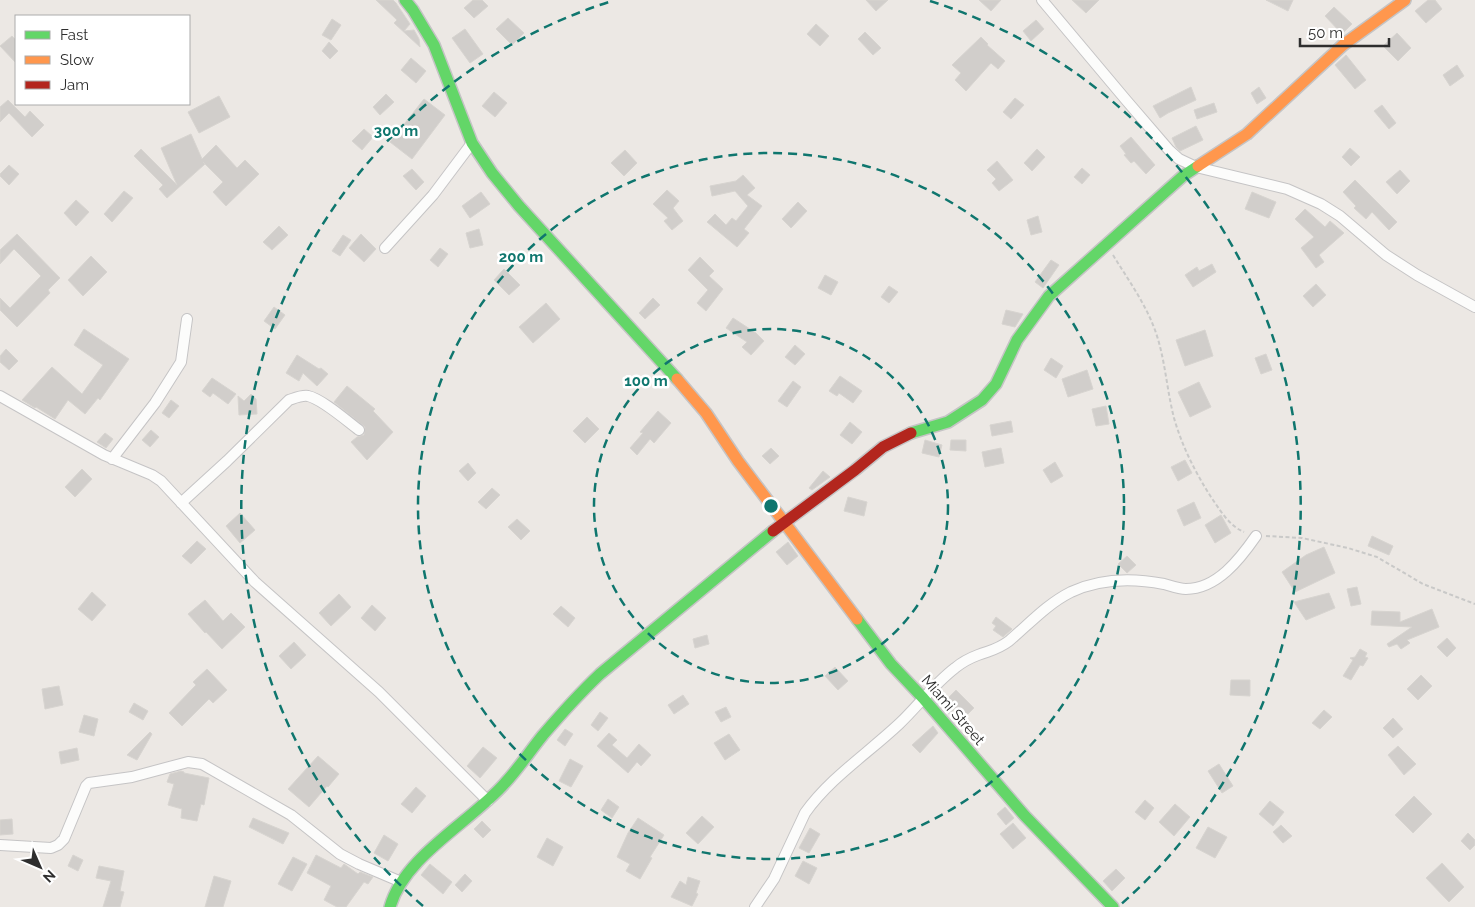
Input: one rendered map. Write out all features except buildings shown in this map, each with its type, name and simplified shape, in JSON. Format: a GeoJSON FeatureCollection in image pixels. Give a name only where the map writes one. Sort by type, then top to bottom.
{"type":"FeatureCollection","features":[{"type":"Feature","properties":{"kind":"street","name":"Miami Street"},"geometry":{"type":"LineString","coordinates":[[404,0],[413,10],[434,45],[472,143],[492,172],[519,206],[682,384],[706,413],[738,461],[891,664],[923,698],[1025,816],[1113,907]]}},
{"type":"Feature","properties":{"kind":"street"},"geometry":{"type":"LineString","coordinates":[[1042,0],[1168,150],[1179,159],[1196,167],[1287,188],[1321,204],[1340,216],[1394,260],[1416,275],[1475,307]]}},
{"type":"Feature","properties":{"kind":"street"},"geometry":{"type":"LineString","coordinates":[[390,907],[392,896],[400,881],[412,867],[488,801],[516,770],[559,716],[595,680],[784,521],[883,447],[914,432],[948,422],[982,400],[996,384],[1016,340],[1050,296],[1164,192],[1196,167],[1247,134],[1343,45],[1404,0]]}},
{"type":"Feature","properties":{"kind":"street"},"geometry":{"type":"LineString","coordinates":[[385,248],[433,195],[472,143]]}},
{"type":"Feature","properties":{"kind":"street"},"geometry":{"type":"LineString","coordinates":[[112,458],[177,369],[180,362],[187,319]]}},
{"type":"Feature","properties":{"kind":"street"},"geometry":{"type":"LineString","coordinates":[[0,396],[112,458],[152,475],[161,481],[255,582],[379,692],[488,801]]}},
{"type":"Feature","properties":{"kind":"street"},"geometry":{"type":"LineString","coordinates":[[181,503],[289,400],[297,396],[309,396],[359,430]]}},
{"type":"Feature","properties":{"kind":"street"},"geometry":{"type":"LineString","coordinates":[[755,907],[774,879],[805,813],[812,804],[844,771],[898,725],[923,698],[956,668],[978,655],[994,651],[1042,611],[1072,592],[1102,582],[1125,579],[1164,584],[1184,590],[1213,581],[1242,556],[1256,536]]}},
{"type":"Feature","properties":{"kind":"street"},"geometry":{"type":"LineString","coordinates":[[0,845],[51,848],[58,845],[64,839],[86,786],[89,783],[132,777],[188,762],[196,762],[291,815],[340,854],[400,881]]}},
{"type":"Feature","properties":{"kind":"path"},"geometry":{"type":"LineString","coordinates":[[1106,244],[1153,324],[1161,352],[1174,418],[1194,470],[1228,520],[1239,530],[1256,536],[1302,538],[1348,548],[1377,557],[1423,584],[1475,604]]}},
{"type":"Feature","properties":{"kind":"traffic: fast"},"geometry":{"type":"LineString","coordinates":[[405,0],[434,45],[472,143],[492,173],[519,206],[677,379]]}},
{"type":"Feature","properties":{"kind":"traffic: fast"},"geometry":{"type":"LineString","coordinates":[[911,433],[948,422],[982,400],[996,384],[1017,340],[1049,296],[1183,176],[1198,166]]}},
{"type":"Feature","properties":{"kind":"traffic: fast"},"geometry":{"type":"LineString","coordinates":[[390,907],[398,889],[409,872],[440,840],[475,812],[505,783],[543,735],[600,674],[773,531]]}},
{"type":"Feature","properties":{"kind":"traffic: fast"},"geometry":{"type":"LineString","coordinates":[[857,619],[891,664],[923,698],[1025,816],[1113,907]]}},
{"type":"Feature","properties":{"kind":"traffic: slow"},"geometry":{"type":"LineString","coordinates":[[1198,166],[1247,134],[1343,45],[1405,0]]}},
{"type":"Feature","properties":{"kind":"traffic: slow"},"geometry":{"type":"LineString","coordinates":[[677,379],[706,413],[738,461],[857,619]]}},
{"type":"Feature","properties":{"kind":"traffic: jam"},"geometry":{"type":"LineString","coordinates":[[773,531],[883,447],[911,433]]}}]}
